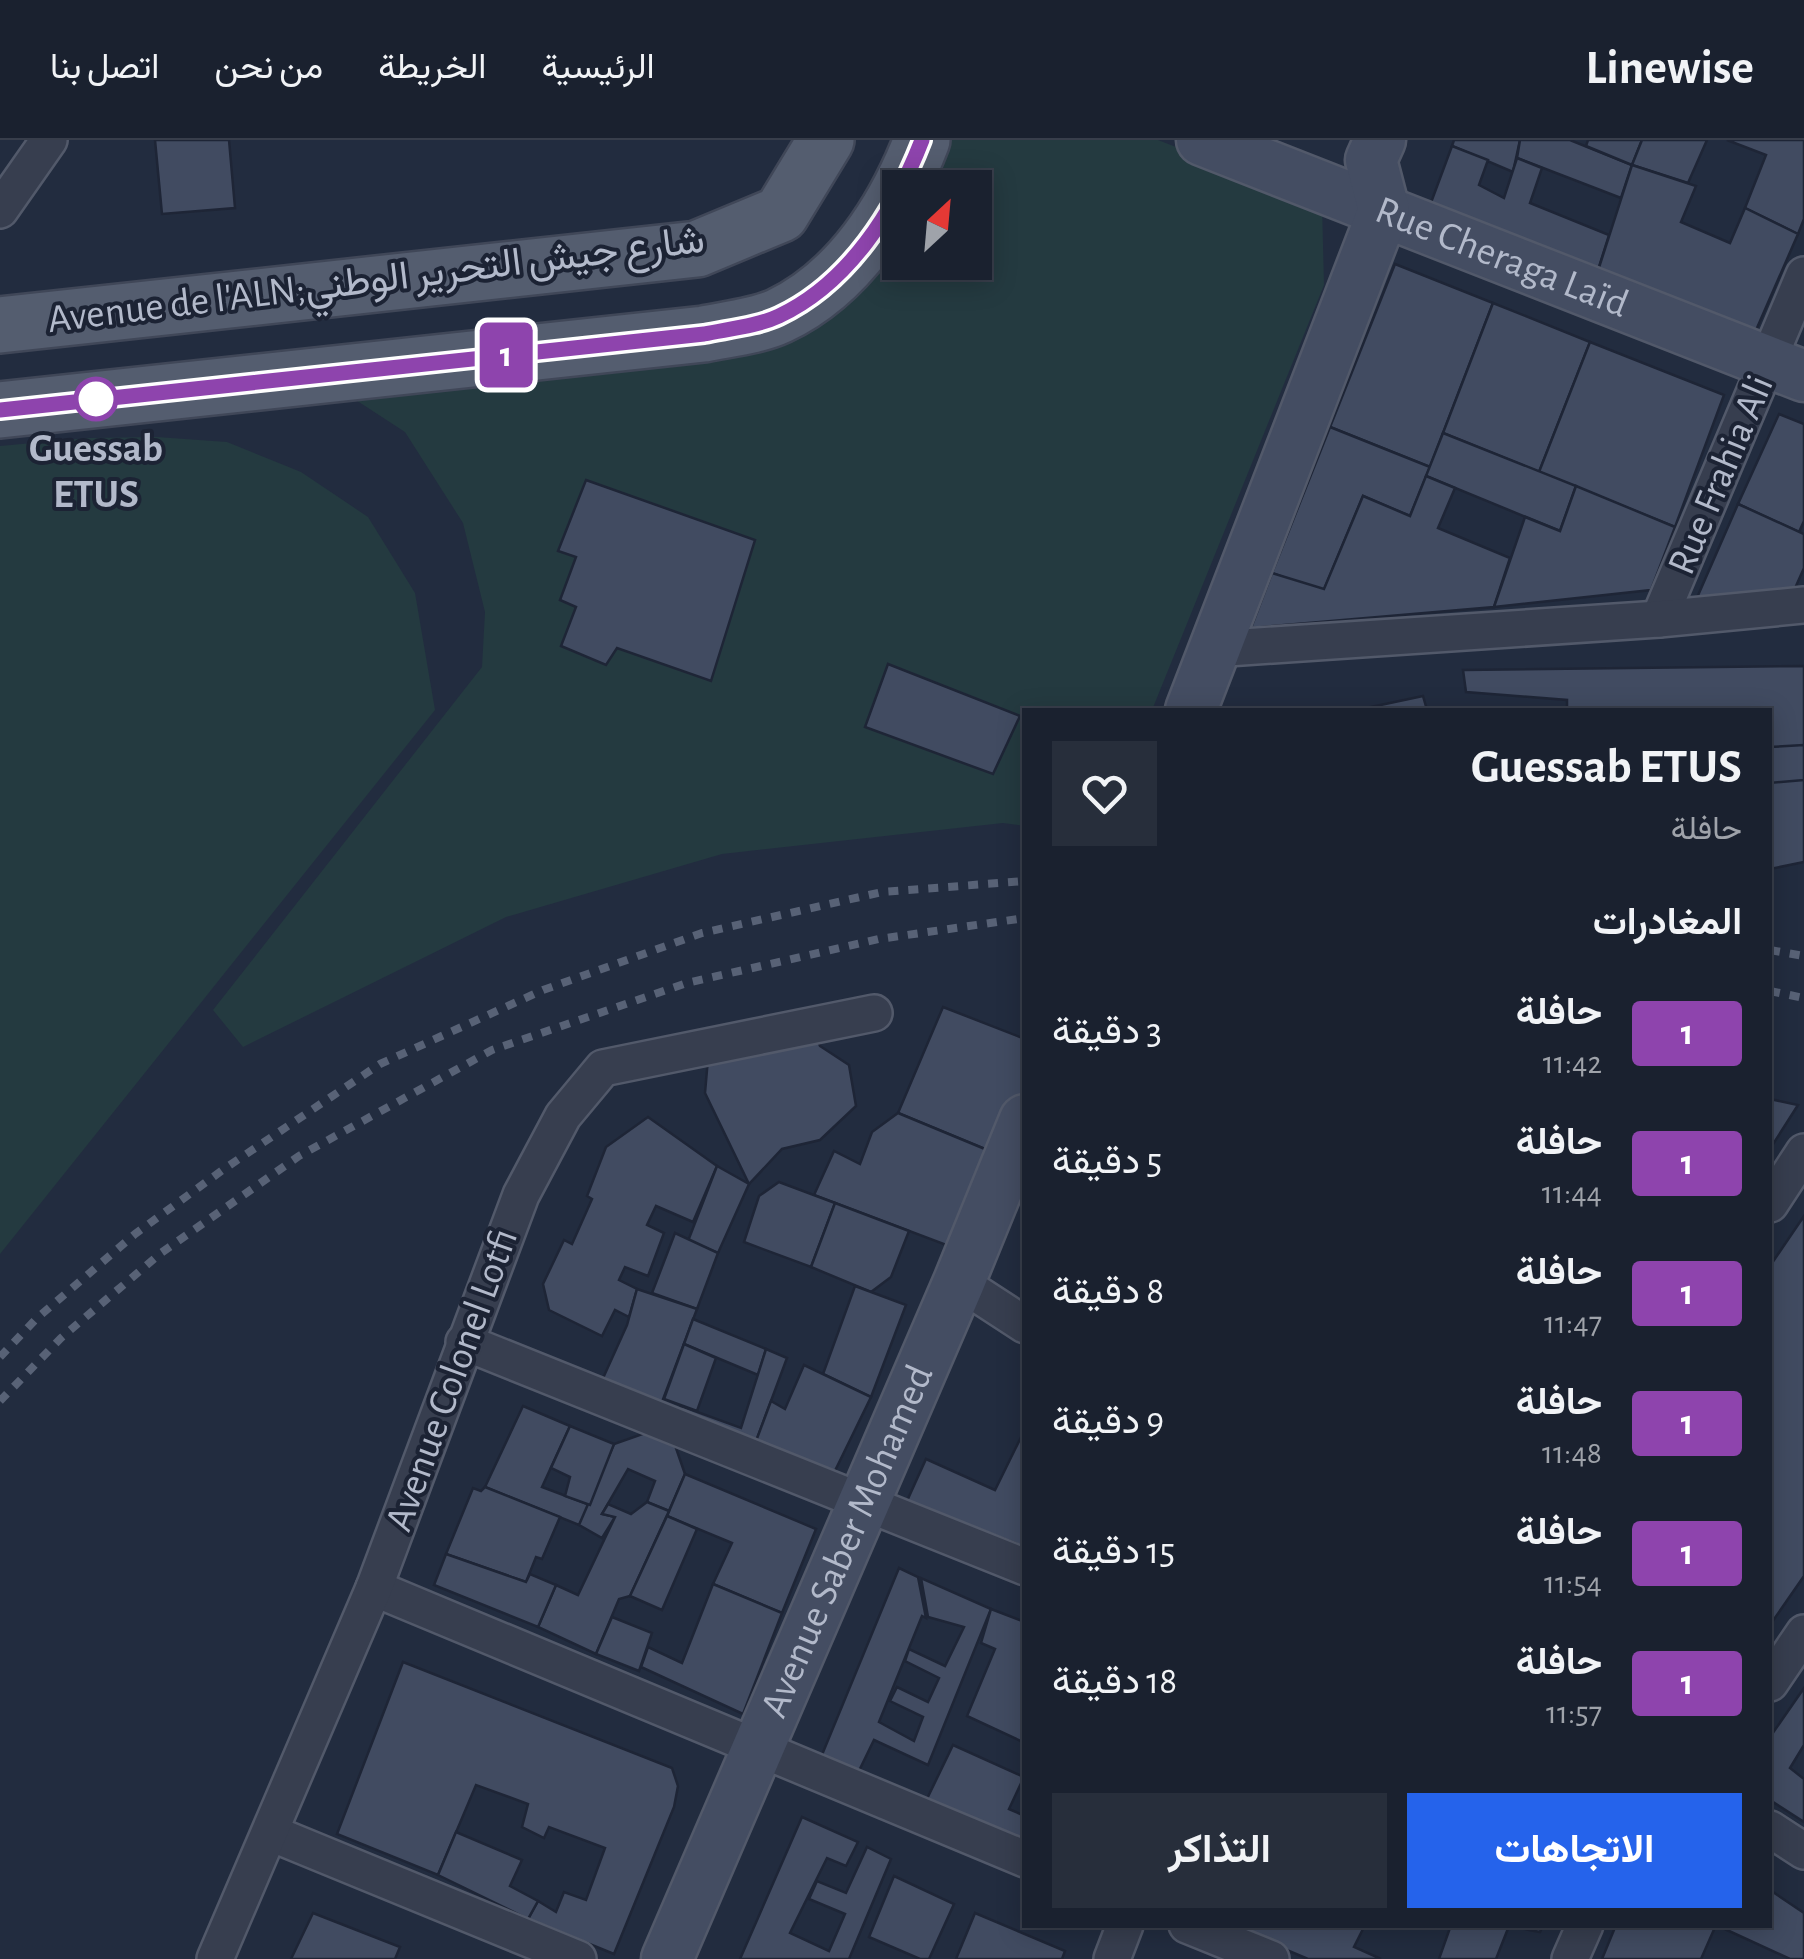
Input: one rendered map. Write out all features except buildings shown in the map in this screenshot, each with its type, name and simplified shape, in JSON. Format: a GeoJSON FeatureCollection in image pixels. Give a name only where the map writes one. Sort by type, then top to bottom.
{"type":"FeatureCollection","features":[{"type":"Feature","properties":{"kind":"main road","name":"Avenue de l'ALN;شارع جيش التحرير الوطني"},"geometry":{"type":"LineString","coordinates":[[0,326],[697,250],[781,214],[826,140]]}},
{"type":"Feature","properties":{"kind":"main road","name":"Avenue de l'ALN;شارع جيش التحرير الوطني"},"geometry":{"type":"LineString","coordinates":[[0,410],[704,334],[777,318],[825,288],[872,235],[911,168],[922,140]]}},
{"type":"Feature","properties":{"kind":"street"},"geometry":{"type":"LineString","coordinates":[[0,210],[49,140]]}},
{"type":"Feature","properties":{"kind":"street","name":"Rue Cheraga Laïd"},"geometry":{"type":"LineString","coordinates":[[1202,140],[1786,369]]}},
{"type":"Feature","properties":{"kind":"street"},"geometry":{"type":"LineString","coordinates":[[1192,708],[1384,210],[1371,160],[1380,140]]}},
{"type":"Feature","properties":{"kind":"street","name":"Rue Frahia Ali"},"geometry":{"type":"LineString","coordinates":[[1659,619],[1786,369],[1804,275]]}},
{"type":"Feature","properties":{"kind":"street"},"geometry":{"type":"LineString","coordinates":[[1213,649],[1659,619],[1804,605]]}},
{"type":"Feature","properties":{"kind":"street","name":"Avenue Colonel Lotfi"},"geometry":{"type":"LineString","coordinates":[[215,1959],[374,1588],[521,1196],[564,1116],[603,1068],[874,1013]]}},
{"type":"Feature","properties":{"kind":"street","name":"Avenue Saber Mohamed"},"geometry":{"type":"LineString","coordinates":[[667,1959],[1022,1127]]}},
{"type":"Feature","properties":{"kind":"street"},"geometry":{"type":"LineString","coordinates":[[1772,1201],[1804,1152]]}},
{"type":"Feature","properties":{"kind":"street"},"geometry":{"type":"LineString","coordinates":[[959,1282],[1022,1322]]}},
{"type":"Feature","properties":{"kind":"street"},"geometry":{"type":"LineString","coordinates":[[464,1342],[1022,1567]]}},
{"type":"Feature","properties":{"kind":"street"},"geometry":{"type":"LineString","coordinates":[[374,1588],[1022,1858]]}},
{"type":"Feature","properties":{"kind":"street"},"geometry":{"type":"LineString","coordinates":[[1772,1679],[1804,1633]]}},
{"type":"Feature","properties":{"kind":"street"},"geometry":{"type":"LineString","coordinates":[[1772,1831],[1804,1852]]}},
{"type":"Feature","properties":{"kind":"street"},"geometry":{"type":"LineString","coordinates":[[271,1833],[578,1959]]}},
{"type":"Feature","properties":{"kind":"street"},"geometry":{"type":"LineString","coordinates":[[1112,1959],[1124,1928]]}},
{"type":"Feature","properties":{"kind":"street"},"geometry":{"type":"LineString","coordinates":[[1194,1928],[1271,1959]]}},
{"type":"Feature","properties":{"kind":"street"},"geometry":{"type":"LineString","coordinates":[[1570,1959],[1585,1928]]}},
{"type":"Feature","properties":{"kind":"green space"},"geometry":{"type":"Polygon","coordinates":[[[936,140],[1158,140],[1322,204],[1324,285],[1153,708],[1022,708],[1022,826],[1003,823],[722,854],[506,917],[243,1047],[213,1010],[482,667],[485,612],[463,523],[405,432],[342,391],[758,346],[882,233],[882,280],[992,280],[992,170],[923,170],[936,140]]]}},
{"type":"Feature","properties":{"kind":"green space"},"geometry":{"type":"Polygon","coordinates":[[[87,438],[227,442],[301,472],[368,517],[415,593],[435,710],[0,1254],[0,446],[87,438]]]}},
{"type":"Feature","properties":{"kind":"railway"},"geometry":{"type":"LineString","coordinates":[[0,1357],[36,1319],[135,1234],[380,1064],[543,990],[702,933],[882,892],[1022,881]]}},
{"type":"Feature","properties":{"kind":"railway"},"geometry":{"type":"LineString","coordinates":[[0,1401],[61,1338],[161,1253],[299,1156],[492,1050],[687,983],[879,939],[1022,918]]}},
{"type":"Feature","properties":{"kind":"railway"},"geometry":{"type":"LineString","coordinates":[[1772,950],[1804,956]]}},
{"type":"Feature","properties":{"kind":"railway"},"geometry":{"type":"LineString","coordinates":[[1772,991],[1804,998]]}},
{"type":"Feature","properties":{"kind":"bus line","name":"1"},"geometry":{"type":"LineString","coordinates":[[0,410],[704,334],[777,318],[825,288],[872,235],[911,168],[922,140]]}},
{"type":"Feature","properties":{"kind":"place","name":"Guessab ETUS"},"geometry":{"type":"Point","coordinates":[96,399]}}]}
